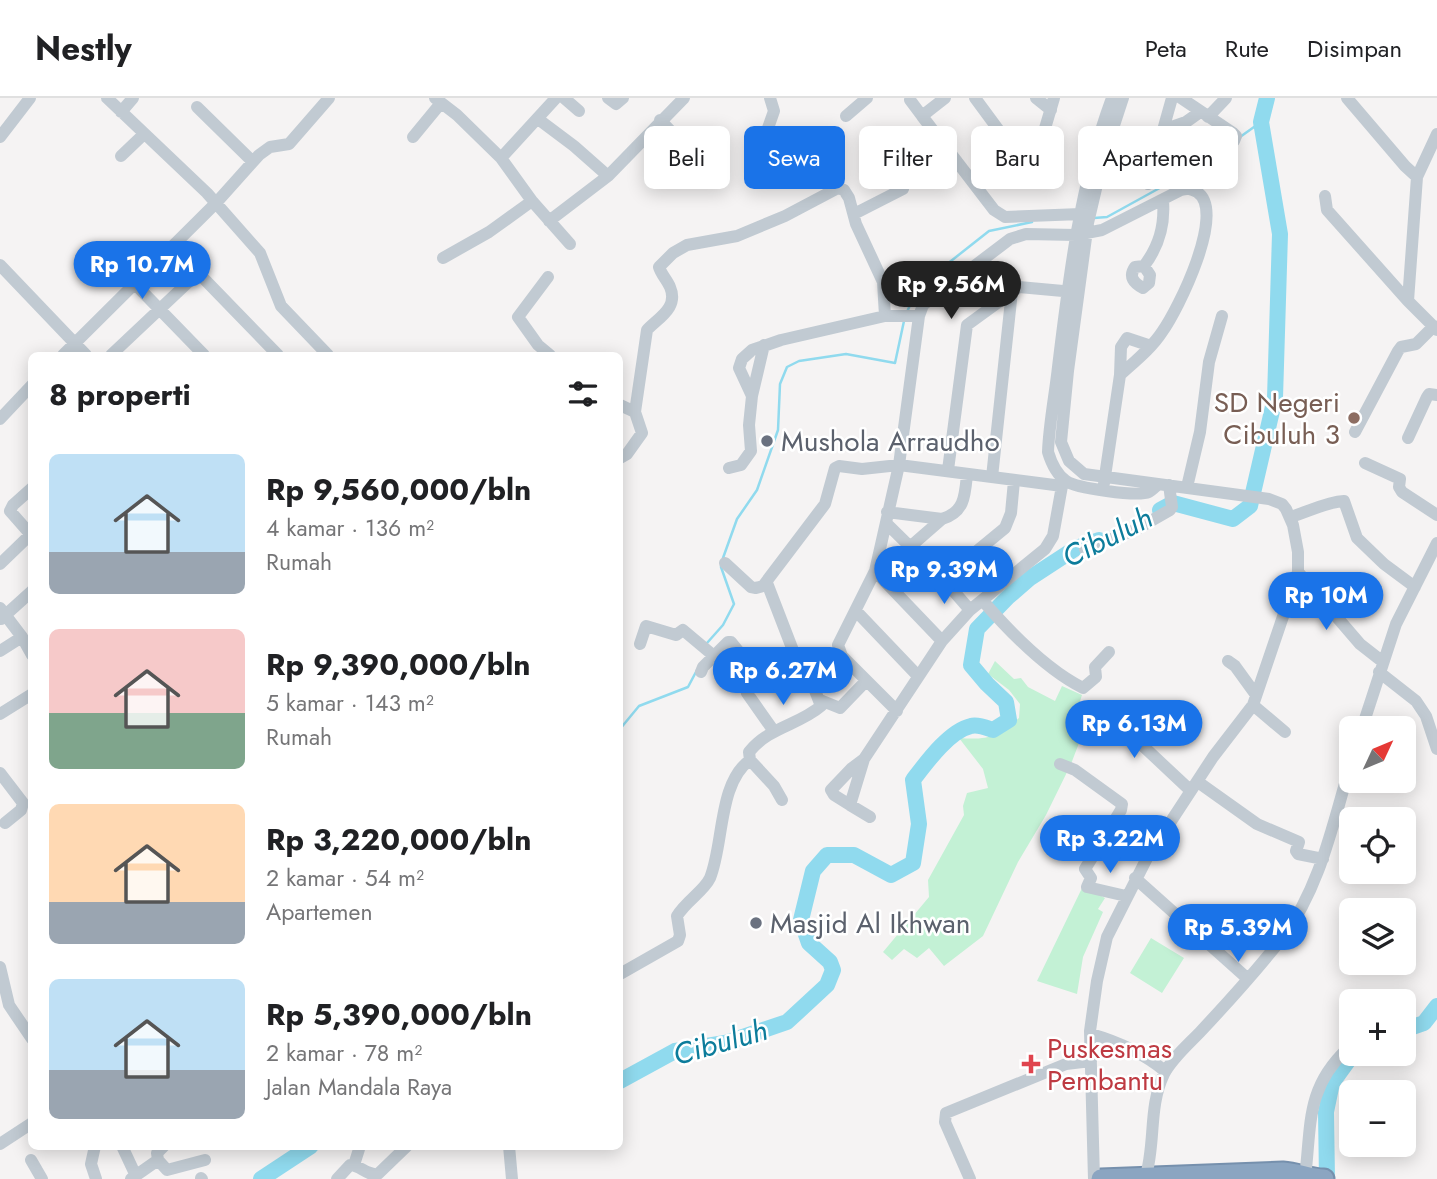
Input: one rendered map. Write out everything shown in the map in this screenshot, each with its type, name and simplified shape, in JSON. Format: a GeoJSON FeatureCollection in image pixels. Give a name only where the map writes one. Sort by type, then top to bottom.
{"type":"FeatureCollection","features":[{"type":"Feature","properties":{"kind":"highway"},"geometry":{"type":"LineString","coordinates":[[1101,1179],[1151,1174],[1256,1172],[1324,1179]]}},
{"type":"Feature","properties":{"kind":"street"},"geometry":{"type":"LineString","coordinates":[[0,137],[5,119],[30,98]]}},
{"type":"Feature","properties":{"kind":"street"},"geometry":{"type":"LineString","coordinates":[[107,98],[216,203],[260,253],[281,306],[325,352]]}},
{"type":"Feature","properties":{"kind":"street"},"geometry":{"type":"LineString","coordinates":[[121,112],[133,98]]}},
{"type":"Feature","properties":{"kind":"street"},"geometry":{"type":"LineString","coordinates":[[66,352],[216,203],[252,161],[270,147],[289,144],[329,98]]}},
{"type":"Feature","properties":{"kind":"street"},"geometry":{"type":"LineString","coordinates":[[501,158],[556,98]]}},
{"type":"Feature","properties":{"kind":"street"},"geometry":{"type":"LineString","coordinates":[[564,98],[579,111]]}},
{"type":"Feature","properties":{"kind":"street"},"geometry":{"type":"LineString","coordinates":[[608,98],[616,104],[623,98]]}},
{"type":"Feature","properties":{"kind":"street"},"geometry":{"type":"LineString","coordinates":[[549,221],[608,176],[684,98]]}},
{"type":"Feature","properties":{"kind":"street"},"geometry":{"type":"LineString","coordinates":[[769,126],[774,111],[770,98]]}},
{"type":"Feature","properties":{"kind":"street"},"geometry":{"type":"LineString","coordinates":[[846,116],[867,98]]}},
{"type":"Feature","properties":{"kind":"street"},"geometry":{"type":"LineString","coordinates":[[922,116],[945,98]]}},
{"type":"Feature","properties":{"kind":"street"},"geometry":{"type":"LineString","coordinates":[[975,98],[1020,159],[1029,164],[1035,162],[1053,104],[1036,98]]}},
{"type":"Feature","properties":{"kind":"street"},"geometry":{"type":"LineString","coordinates":[[1040,483],[1050,460],[1049,442],[1083,221],[1103,124],[1112,98]]}},
{"type":"Feature","properties":{"kind":"street"},"geometry":{"type":"LineString","coordinates":[[1114,126],[1123,98]]}},
{"type":"Feature","properties":{"kind":"street"},"geometry":{"type":"LineString","coordinates":[[1172,98],[1163,130],[1204,114],[1226,98]]}},
{"type":"Feature","properties":{"kind":"street"},"geometry":{"type":"LineString","coordinates":[[1181,98],[1222,126]]}},
{"type":"Feature","properties":{"kind":"street"},"geometry":{"type":"LineString","coordinates":[[1347,98],[1417,177]]}},
{"type":"Feature","properties":{"kind":"street"},"geometry":{"type":"LineString","coordinates":[[910,100],[998,213],[1005,217],[1083,221],[1102,230],[1181,190],[1188,188],[1203,197],[1207,204],[1207,219],[1194,270],[1170,318],[1151,346],[1120,375]]}},
{"type":"Feature","properties":{"kind":"street"},"geometry":{"type":"LineString","coordinates":[[414,137],[438,101],[471,127],[501,158],[532,201],[570,244]]}},
{"type":"Feature","properties":{"kind":"street"},"geometry":{"type":"LineString","coordinates":[[198,107],[252,161]]}},
{"type":"Feature","properties":{"kind":"street"},"geometry":{"type":"LineString","coordinates":[[538,119],[608,176]]}},
{"type":"Feature","properties":{"kind":"street"},"geometry":{"type":"LineString","coordinates":[[660,120],[666,126]]}},
{"type":"Feature","properties":{"kind":"street"},"geometry":{"type":"LineString","coordinates":[[1408,301],[1417,177],[1437,134]]}},
{"type":"Feature","properties":{"kind":"street"},"geometry":{"type":"LineString","coordinates":[[121,156],[143,135]]}},
{"type":"Feature","properties":{"kind":"street"},"geometry":{"type":"LineString","coordinates":[[623,456],[641,436],[641,427],[635,412],[647,330],[664,316],[673,297],[659,270],[660,263],[687,245],[737,236],[771,223],[838,188],[844,190],[872,262],[883,282],[885,316]]}},
{"type":"Feature","properties":{"kind":"street"},"geometry":{"type":"LineString","coordinates":[[854,214],[903,189]]}},
{"type":"Feature","properties":{"kind":"street"},"geometry":{"type":"LineString","coordinates":[[1083,221],[1093,189]]}},
{"type":"Feature","properties":{"kind":"street"},"geometry":{"type":"LineString","coordinates":[[1325,197],[1327,209],[1435,328],[1416,344],[1401,347],[1355,432]]}},
{"type":"Feature","properties":{"kind":"street"},"geometry":{"type":"LineString","coordinates":[[443,258],[489,232],[532,201]]}},
{"type":"Feature","properties":{"kind":"street"},"geometry":{"type":"LineString","coordinates":[[1144,266],[1162,232],[1163,201]]}},
{"type":"Feature","properties":{"kind":"street"},"geometry":{"type":"LineString","coordinates":[[752,396],[739,368],[742,359],[752,350],[885,316],[910,316],[1010,239],[1083,221]]}},
{"type":"Feature","properties":{"kind":"street"},"geometry":{"type":"LineString","coordinates":[[179,253],[275,352]]}},
{"type":"Feature","properties":{"kind":"street"},"geometry":{"type":"LineString","coordinates":[[0,265],[83,352]]}},
{"type":"Feature","properties":{"kind":"street"},"geometry":{"type":"LineString","coordinates":[[119,352],[159,307],[198,274]]}},
{"type":"Feature","properties":{"kind":"street"},"geometry":{"type":"LineString","coordinates":[[546,352],[517,317],[548,277]]}},
{"type":"Feature","properties":{"kind":"street"},"geometry":{"type":"LineString","coordinates":[[134,283],[201,352]]}},
{"type":"Feature","properties":{"kind":"street"},"geometry":{"type":"LineString","coordinates":[[947,470],[967,325],[1012,291],[1026,286],[1072,292]]}},
{"type":"Feature","properties":{"kind":"street"},"geometry":{"type":"LineString","coordinates":[[992,477],[1012,291]]}},
{"type":"Feature","properties":{"kind":"street"},"geometry":{"type":"LineString","coordinates":[[1072,292],[1061,442],[1064,453],[1076,468],[1103,484]]}},
{"type":"Feature","properties":{"kind":"street"},"geometry":{"type":"LineString","coordinates":[[897,711],[866,681],[839,650],[838,645],[875,571],[899,465],[910,316]]}},
{"type":"Feature","properties":{"kind":"street"},"geometry":{"type":"LineString","coordinates":[[1187,486],[1200,432],[1209,362],[1222,316]]}},
{"type":"Feature","properties":{"kind":"street"},"geometry":{"type":"LineString","coordinates":[[1103,484],[1120,375],[1121,347],[1124,340],[1133,339],[1151,346]]}},
{"type":"Feature","properties":{"kind":"street"},"geometry":{"type":"LineString","coordinates":[[729,468],[741,466],[751,451],[749,425],[752,396],[764,345]]}},
{"type":"Feature","properties":{"kind":"street"},"geometry":{"type":"LineString","coordinates":[[0,419],[28,389]]}},
{"type":"Feature","properties":{"kind":"street"},"geometry":{"type":"LineString","coordinates":[[1408,438],[1429,394],[1437,395]]}},
{"type":"Feature","properties":{"kind":"street"},"geometry":{"type":"LineString","coordinates":[[623,406],[635,412]]}},
{"type":"Feature","properties":{"kind":"street"},"geometry":{"type":"LineString","coordinates":[[850,805],[864,759],[942,641],[970,610],[986,605],[1050,543],[1064,484],[1050,460]]}},
{"type":"Feature","properties":{"kind":"street"},"geometry":{"type":"LineString","coordinates":[[1364,463],[1399,479],[1402,492],[1437,515]]}},
{"type":"Feature","properties":{"kind":"street"},"geometry":{"type":"LineString","coordinates":[[725,563],[751,587],[756,588],[767,583],[825,504],[835,468],[839,466],[862,469],[899,465],[1014,481],[1103,484],[1167,494]]}},
{"type":"Feature","properties":{"kind":"street"},"geometry":{"type":"LineString","coordinates":[[911,547],[942,519],[961,509],[967,474]]}},
{"type":"Feature","properties":{"kind":"street"},"geometry":{"type":"LineString","coordinates":[[943,579],[1005,528],[1011,513],[1014,481]]}},
{"type":"Feature","properties":{"kind":"street"},"geometry":{"type":"LineString","coordinates":[[1085,549],[1135,530],[1167,494],[1187,486],[1266,498],[1282,504],[1290,517],[1296,538],[1298,572],[1255,700],[1213,757],[1135,878],[1107,937],[1100,960],[1091,1034],[1094,1179]]}},
{"type":"Feature","properties":{"kind":"street"},"geometry":{"type":"LineString","coordinates":[[28,492],[10,511],[28,532]]}},
{"type":"Feature","properties":{"kind":"street"},"geometry":{"type":"LineString","coordinates":[[1290,517],[1345,500],[1357,538],[1384,564],[1415,587]]}},
{"type":"Feature","properties":{"kind":"street"},"geometry":{"type":"LineString","coordinates":[[887,517],[942,519]]}},
{"type":"Feature","properties":{"kind":"street"},"geometry":{"type":"LineString","coordinates":[[887,517],[970,610]]}},
{"type":"Feature","properties":{"kind":"street"},"geometry":{"type":"LineString","coordinates":[[0,564],[28,539]]}},
{"type":"Feature","properties":{"kind":"street"},"geometry":{"type":"LineString","coordinates":[[1366,716],[1396,624],[1415,587],[1433,561],[1437,543]]}},
{"type":"Feature","properties":{"kind":"street"},"geometry":{"type":"LineString","coordinates":[[875,571],[942,641]]}},
{"type":"Feature","properties":{"kind":"street"},"geometry":{"type":"LineString","coordinates":[[1298,572],[1360,644],[1431,718],[1437,749]]}},
{"type":"Feature","properties":{"kind":"street"},"geometry":{"type":"LineString","coordinates":[[767,583],[794,653],[820,700],[819,708],[773,730],[751,749],[748,756],[774,786],[782,800]]}},
{"type":"Feature","properties":{"kind":"street"},"geometry":{"type":"LineString","coordinates":[[28,594],[2,614],[28,648]]}},
{"type":"Feature","properties":{"kind":"street"},"geometry":{"type":"LineString","coordinates":[[986,605],[1029,648],[1072,683],[1083,688],[1096,677],[1096,664],[1109,652]]}},
{"type":"Feature","properties":{"kind":"street"},"geometry":{"type":"LineString","coordinates":[[856,611],[918,676]]}},
{"type":"Feature","properties":{"kind":"street"},"geometry":{"type":"LineString","coordinates":[[640,644],[646,626],[676,635],[683,630],[714,656]]}},
{"type":"Feature","properties":{"kind":"street"},"geometry":{"type":"LineString","coordinates":[[0,651],[22,637]]}},
{"type":"Feature","properties":{"kind":"street"},"geometry":{"type":"LineString","coordinates":[[701,672],[728,642],[732,642],[760,678],[747,693],[773,730]]}},
{"type":"Feature","properties":{"kind":"street"},"geometry":{"type":"LineString","coordinates":[[1228,661],[1235,666],[1255,700],[1285,732]]}},
{"type":"Feature","properties":{"kind":"street"},"geometry":{"type":"LineString","coordinates":[[820,700],[840,708],[866,681]]}},
{"type":"Feature","properties":{"kind":"street"},"geometry":{"type":"LineString","coordinates":[[0,714],[28,696]]}},
{"type":"Feature","properties":{"kind":"street"},"geometry":{"type":"LineString","coordinates":[[1131,720],[1127,731],[1194,786],[1257,824],[1299,842],[1296,851],[1298,854],[1323,859]]}},
{"type":"Feature","properties":{"kind":"street"},"geometry":{"type":"LineString","coordinates":[[864,759],[831,790],[834,795],[870,817]]}},
{"type":"Feature","properties":{"kind":"street"},"geometry":{"type":"LineString","coordinates":[[623,972],[679,940],[677,916],[689,899],[708,883],[728,796],[739,769],[750,760]]}},
{"type":"Feature","properties":{"kind":"street"},"geometry":{"type":"LineString","coordinates":[[1060,764],[1074,770],[1122,804],[1085,869],[1091,878],[1087,887],[1126,896]]}},
{"type":"Feature","properties":{"kind":"street"},"geometry":{"type":"LineString","coordinates":[[0,773],[23,803],[21,810],[5,823]]}},
{"type":"Feature","properties":{"kind":"street"},"geometry":{"type":"LineString","coordinates":[[1151,1174],[1155,1108],[1158,1088],[1165,1071],[1248,979],[1283,936],[1305,902],[1323,859],[1342,793]]}},
{"type":"Feature","properties":{"kind":"street"},"geometry":{"type":"LineString","coordinates":[[1135,878],[1248,979]]}},
{"type":"Feature","properties":{"kind":"street"},"geometry":{"type":"LineString","coordinates":[[0,967],[9,1005],[28,1033]]}},
{"type":"Feature","properties":{"kind":"street"},"geometry":{"type":"LineString","coordinates":[[1091,1034],[1128,1046],[1165,1071]]}},
{"type":"Feature","properties":{"kind":"street"},"geometry":{"type":"LineString","coordinates":[[1308,1178],[1312,1102],[1327,1072],[1339,1058]]}},
{"type":"Feature","properties":{"kind":"street"},"geometry":{"type":"LineString","coordinates":[[970,1179],[945,1122],[946,1113],[1066,1064],[1091,1061]]}},
{"type":"Feature","properties":{"kind":"street"},"geometry":{"type":"LineString","coordinates":[[0,1144],[28,1126]]}},
{"type":"Feature","properties":{"kind":"street"},"geometry":{"type":"LineString","coordinates":[[94,1150],[91,1164],[96,1179]]}},
{"type":"Feature","properties":{"kind":"street"},"geometry":{"type":"LineString","coordinates":[[123,1150],[133,1178],[158,1160]]}},
{"type":"Feature","properties":{"kind":"street"},"geometry":{"type":"LineString","coordinates":[[160,1150],[157,1153],[158,1160],[170,1171],[205,1160]]}},
{"type":"Feature","properties":{"kind":"street"},"geometry":{"type":"LineString","coordinates":[[354,1165],[359,1150]]}},
{"type":"Feature","properties":{"kind":"street"},"geometry":{"type":"LineString","coordinates":[[337,1179],[345,1168],[354,1165],[373,1175],[378,1174],[403,1150]]}},
{"type":"Feature","properties":{"kind":"street"},"geometry":{"type":"LineString","coordinates":[[509,1150],[512,1179]]}},
{"type":"Feature","properties":{"kind":"street"},"geometry":{"type":"LineString","coordinates":[[31,1160],[42,1179]]}},
{"type":"Feature","properties":{"kind":"green space"},"geometry":{"type":"Polygon","coordinates":[[[995,661],[1014,679],[1021,678],[1028,687],[1055,701],[1062,686],[1082,695],[1069,735],[1079,743],[1046,815],[1018,862],[983,936],[944,966],[929,948],[917,958],[904,949],[892,960],[883,952],[929,897],[928,880],[964,815],[963,806],[967,793],[988,788],[983,769],[959,738],[992,736],[1019,718],[1020,704],[1009,690],[988,674],[995,661]]]}},
{"type":"Feature","properties":{"kind":"green space"},"geometry":{"type":"Polygon","coordinates":[[[1083,886],[1105,898],[1098,909],[1103,912],[1083,957],[1077,994],[1037,981],[1083,886]]]}},
{"type":"Feature","properties":{"kind":"green space"},"geometry":{"type":"Polygon","coordinates":[[[1151,938],[1184,958],[1162,993],[1130,973],[1151,938]]]}},
{"type":"Feature","properties":{"kind":"waterway","name":"Cibuluh"},"geometry":{"type":"LineString","coordinates":[[1160,510],[1173,503],[1233,519],[1250,506],[1275,398],[1280,234],[1261,122],[1267,98]]}},
{"type":"Feature","properties":{"kind":"waterway"},"geometry":{"type":"LineString","coordinates":[[1240,137],[1261,122]]}},
{"type":"Feature","properties":{"kind":"waterway"},"geometry":{"type":"LineString","coordinates":[[1094,218],[1107,217],[1158,189]]}},
{"type":"Feature","properties":{"kind":"waterway"},"geometry":{"type":"LineString","coordinates":[[907,312],[918,287],[989,231],[1032,222]]}},
{"type":"Feature","properties":{"kind":"waterway"},"geometry":{"type":"LineString","coordinates":[[723,558],[737,519],[757,490],[778,430],[780,384],[787,367],[799,361],[846,354],[895,363],[904,321]]}},
{"type":"Feature","properties":{"kind":"waterway","name":"Cibuluh"},"geometry":{"type":"LineString","coordinates":[[623,1079],[675,1051],[725,1043],[787,1022],[827,985],[833,970],[830,962],[809,943],[801,920],[813,871],[827,855],[854,855],[891,875],[913,863],[919,824],[913,780],[954,734],[974,726],[993,730],[1009,720],[1006,702],[971,665],[977,629],[1030,578],[1076,548],[1099,540]]}},
{"type":"Feature","properties":{"kind":"waterway"},"geometry":{"type":"LineString","coordinates":[[707,643],[723,625],[734,604],[721,567]]}},
{"type":"Feature","properties":{"kind":"waterway"},"geometry":{"type":"LineString","coordinates":[[623,725],[639,706],[688,687],[697,670]]}},
{"type":"Feature","properties":{"kind":"waterway"},"geometry":{"type":"LineString","coordinates":[[1416,1026],[1424,1023],[1437,1006]]}},
{"type":"Feature","properties":{"kind":"waterway"},"geometry":{"type":"LineString","coordinates":[[1327,1179],[1326,1112],[1332,1083],[1344,1066]]}},
{"type":"Feature","properties":{"kind":"waterway"},"geometry":{"type":"LineString","coordinates":[[261,1179],[305,1150]]}},
{"type":"Feature","properties":{"kind":"place","name":"SD Negeri Cibuluh 3"},"geometry":{"type":"Point","coordinates":[1354,418]}},
{"type":"Feature","properties":{"kind":"place","name":"Mushola Arraudho"},"geometry":{"type":"Point","coordinates":[767,441]}},
{"type":"Feature","properties":{"kind":"place","name":"Masjid Al Ikhwan"},"geometry":{"type":"Point","coordinates":[756,923]}},
{"type":"Feature","properties":{"kind":"place","name":"Puskesmas Pembantu"},"geometry":{"type":"Point","coordinates":[1031,1064]}}]}
